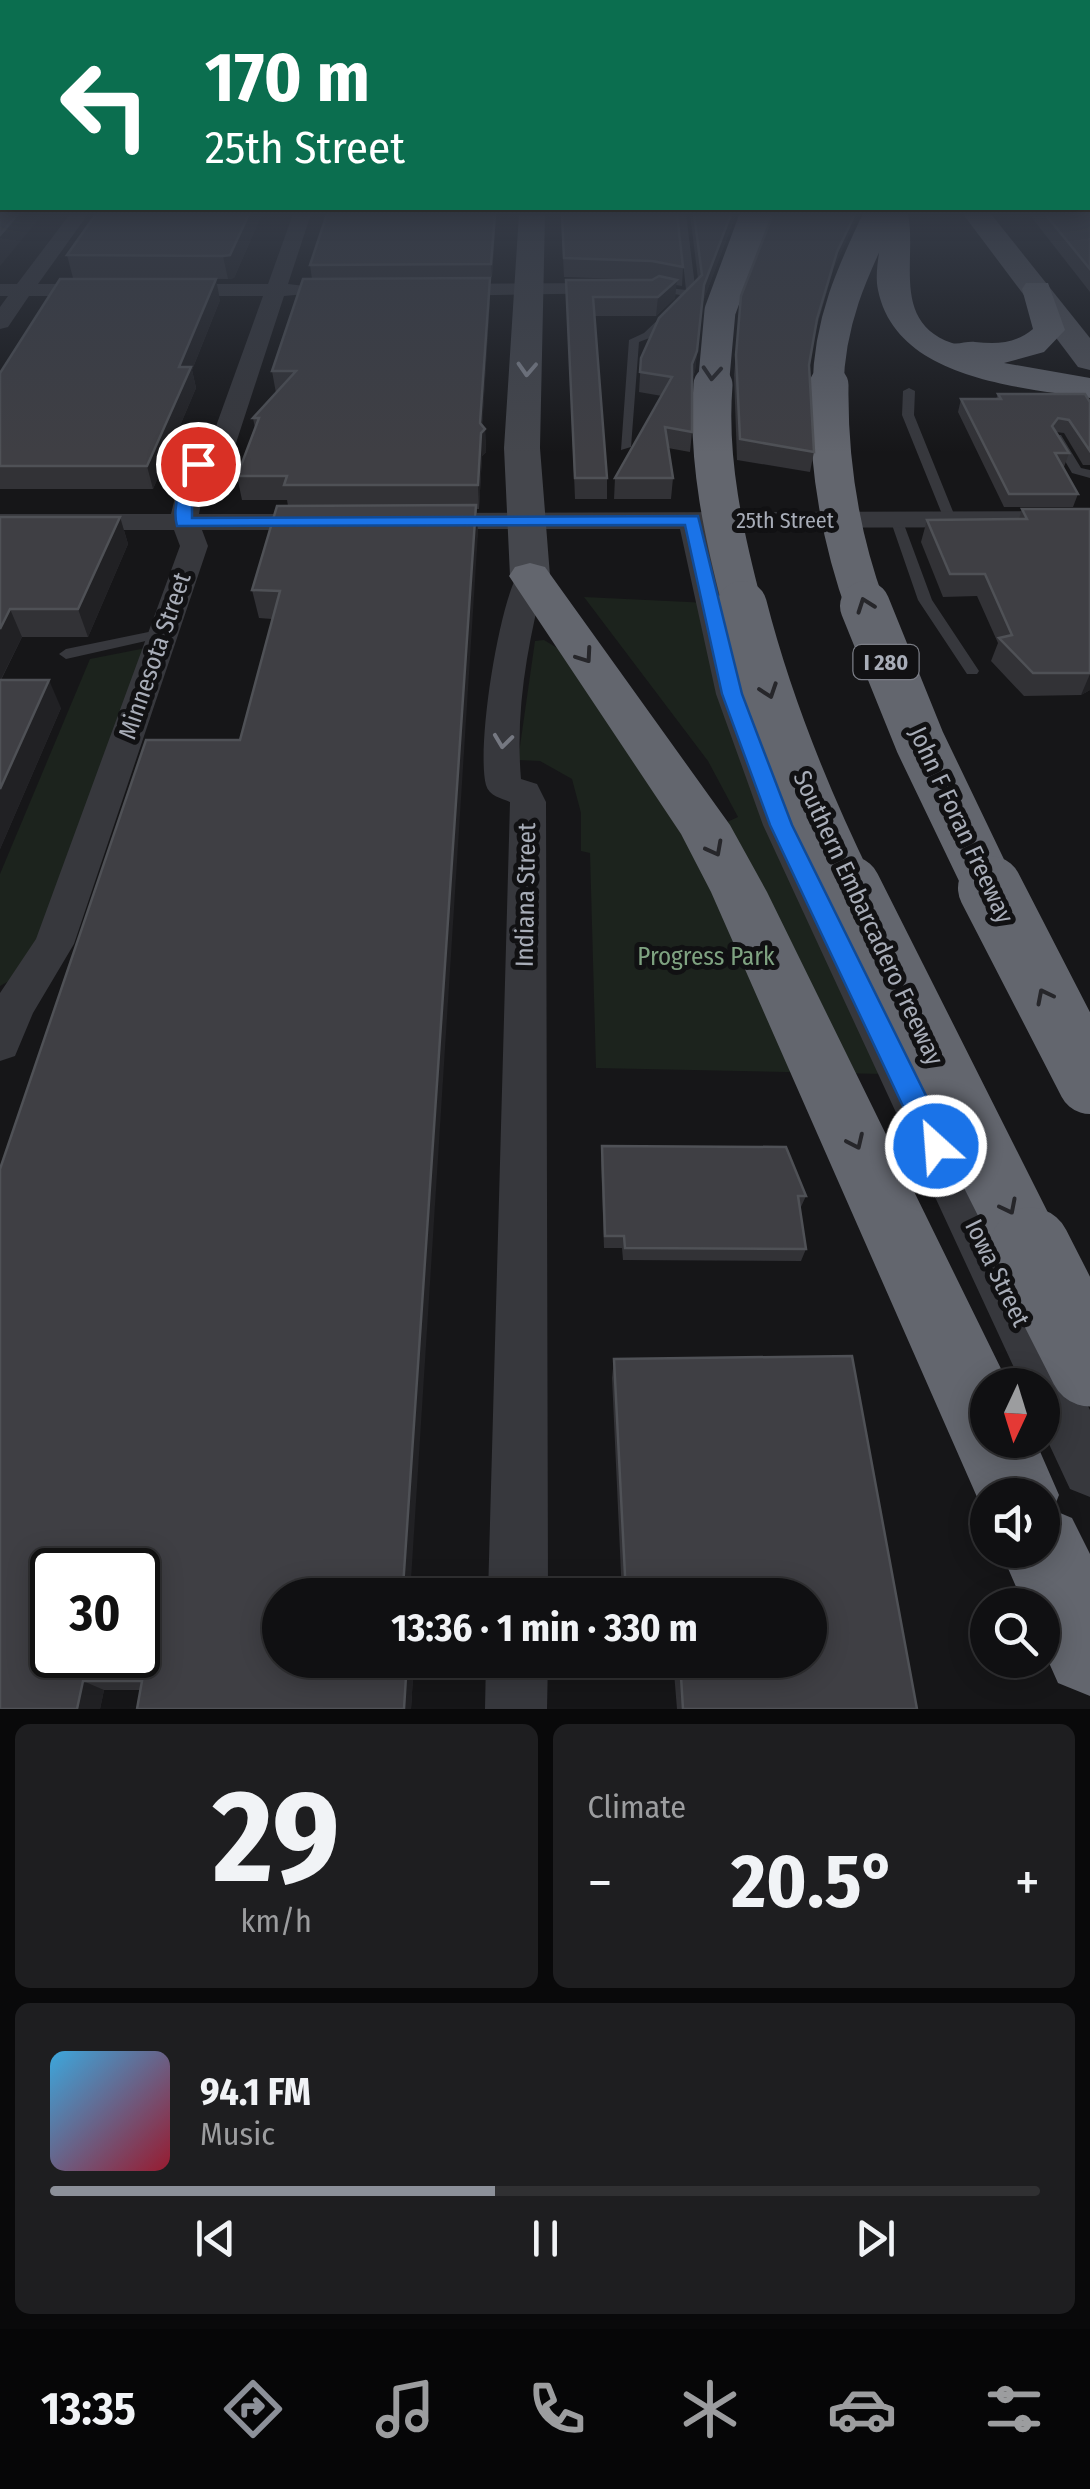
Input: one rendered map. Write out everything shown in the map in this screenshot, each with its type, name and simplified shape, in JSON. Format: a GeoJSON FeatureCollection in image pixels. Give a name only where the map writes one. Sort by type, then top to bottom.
{"type":"FeatureCollection","features":[{"type":"Feature","properties":{"kind":"highway","name":"Southern Embarcadero Freeway"},"geometry":{"type":"LineString","coordinates":[[723,294],[712,368],[714,469],[738,593],[793,759],[841,871],[1090,1366]]}},
{"type":"Feature","properties":{"kind":"highway","name":"John F Foran Freeway"},"geometry":{"type":"LineString","coordinates":[[843,294],[832,338],[828,429],[842,525],[858,584],[889,671],[933,770],[986,882],[1090,1082]]}},
{"type":"Feature","properties":{"kind":"highway"},"geometry":{"type":"LineString","coordinates":[[895,294],[924,337],[951,357],[988,369],[1090,388]]}},
{"type":"Feature","properties":{"kind":"highway"},"geometry":{"type":"LineString","coordinates":[[924,337],[984,353],[1024,349],[1044,338],[1049,330],[1038,294]]}},
{"type":"Feature","properties":{"kind":"highway"},"geometry":{"type":"LineString","coordinates":[[530,576],[703,825],[738,892],[970,1390]]}},
{"type":"Feature","properties":{"kind":"highway"},"geometry":{"type":"LineString","coordinates":[[1051,1568],[1090,1651]]}},
{"type":"Feature","properties":{"kind":"main road","name":"Indiana Street"},"geometry":{"type":"LineString","coordinates":[[530,576],[526,461],[522,448],[532,294]]}},
{"type":"Feature","properties":{"kind":"main road"},"geometry":{"type":"LineString","coordinates":[[1040,294],[1090,360]]}},
{"type":"Feature","properties":{"kind":"main road"},"geometry":{"type":"LineString","coordinates":[[1061,294],[1090,324]]}},
{"type":"Feature","properties":{"kind":"street"},"geometry":{"type":"LineString","coordinates":[[0,322],[10,294]]}},
{"type":"Feature","properties":{"kind":"street","name":"Minnesota Street"},"geometry":{"type":"LineString","coordinates":[[5,1019],[54,944],[194,546],[183,523],[184,501],[198,464],[223,443],[274,294]]}},
{"type":"Feature","properties":{"kind":"street","name":"25th Street"},"geometry":{"type":"LineString","coordinates":[[406,521],[1090,519]]}},
{"type":"Feature","properties":{"kind":"street","name":"Iowa Street"},"geometry":{"type":"LineString","coordinates":[[692,520],[732,694],[781,825],[1090,1468]]}},
{"type":"Feature","properties":{"kind":"street"},"geometry":{"type":"LineString","coordinates":[[0,522],[350,522]]}},
{"type":"Feature","properties":{"kind":"street","name":"Indiana Street"},"geometry":{"type":"LineString","coordinates":[[518,1578],[528,802],[524,793],[504,786],[500,755],[520,615],[530,576]]}},
{"type":"Feature","properties":{"kind":"street"},"geometry":{"type":"LineString","coordinates":[[516,1709],[517,1678]]}},
{"type":"Feature","properties":{"kind":"lane"},"geometry":{"type":"LineString","coordinates":[[625,447],[634,340],[648,335],[690,294]]}},
{"type":"Feature","properties":{"kind":"lane"},"geometry":{"type":"LineString","coordinates":[[908,391],[908,415],[950,519]]}},
{"type":"Feature","properties":{"kind":"lane"},"geometry":{"type":"LineString","coordinates":[[1057,437],[1076,470],[1090,474]]}},
{"type":"Feature","properties":{"kind":"lane"},"geometry":{"type":"LineString","coordinates":[[896,519],[925,600],[972,671]]}},
{"type":"Feature","properties":{"kind":"lane"},"geometry":{"type":"LineString","coordinates":[[66,654],[163,632]]}},
{"type":"Feature","properties":{"kind":"green space","name":"Progress Park"},"geometry":{"type":"Polygon","coordinates":[[[584,597],[709,603],[884,1074],[596,1068],[590,853],[581,851],[581,813],[572,779],[540,761],[518,760],[535,641],[544,640],[559,649],[686,841],[738,817],[708,761],[584,597]]]}},
{"type":"Feature","properties":{"kind":"green space"},"geometry":{"type":"Polygon","coordinates":[[[146,648],[40,950],[18,976],[0,986],[0,874],[90,659],[146,648]]]}},
{"type":"Feature","properties":{"kind":"building"},"geometry":{"type":"Polygon","coordinates":[[[51,294],[210,294],[179,367],[191,367],[147,466],[0,466],[0,373],[51,294]]]}},
{"type":"Feature","properties":{"kind":"building"},"geometry":{"type":"Polygon","coordinates":[[[298,294],[489,294],[480,423],[485,429],[481,433],[478,485],[284,485],[287,476],[237,476],[259,418],[253,418],[296,371],[272,371],[298,294]]]}},
{"type":"Feature","properties":{"kind":"building"},"geometry":{"type":"Polygon","coordinates":[[[567,294],[662,294],[658,297],[593,297],[607,478],[575,478],[567,294]]]}},
{"type":"Feature","properties":{"kind":"building"},"geometry":{"type":"Polygon","coordinates":[[[683,294],[703,294],[692,364],[692,432],[665,427],[673,478],[615,478],[672,377],[640,372],[641,358],[659,318],[683,294]]]}},
{"type":"Feature","properties":{"kind":"building"},"geometry":{"type":"Polygon","coordinates":[[[825,294],[809,365],[814,452],[740,439],[736,355],[741,296],[825,294]]]}},
{"type":"Feature","properties":{"kind":"building"},"geometry":{"type":"Polygon","coordinates":[[[998,394],[1085,394],[1090,402],[1090,451],[1069,420],[1058,418],[1052,426],[1069,453],[1055,453],[1078,494],[1009,494],[961,399],[1001,399],[998,394]]]}},
{"type":"Feature","properties":{"kind":"building"},"geometry":{"type":"Polygon","coordinates":[[[476,505],[404,1578],[262,1578],[262,1678],[406,1678],[404,1709],[137,1709],[142,1681],[83,1681],[77,1709],[0,1709],[0,1169],[146,740],[240,740],[280,591],[252,590],[277,506],[476,505]]]}},
{"type":"Feature","properties":{"kind":"building"},"geometry":{"type":"Polygon","coordinates":[[[1022,509],[1090,509],[1090,673],[1033,673],[999,638],[1012,635],[985,574],[950,574],[927,520],[1027,519],[1022,509]]]}},
{"type":"Feature","properties":{"kind":"building"},"geometry":{"type":"Polygon","coordinates":[[[0,517],[120,517],[78,609],[10,609],[0,629],[0,517]]]}},
{"type":"Feature","properties":{"kind":"building"},"geometry":{"type":"Polygon","coordinates":[[[0,680],[49,680],[0,789],[0,680]]]}},
{"type":"Feature","properties":{"kind":"building"},"geometry":{"type":"Polygon","coordinates":[[[602,1146],[786,1147],[806,1196],[798,1196],[806,1249],[625,1248],[624,1236],[605,1236],[602,1146]]]}},
{"type":"Feature","properties":{"kind":"building"},"geometry":{"type":"Polygon","coordinates":[[[852,1356],[917,1709],[683,1709],[681,1678],[827,1678],[827,1578],[625,1578],[614,1359],[852,1356]]]}},
{"type":"Feature","properties":{"kind":"route"},"geometry":{"type":"LineString","coordinates":[[198,464],[184,501],[183,523],[692,520],[732,694],[781,825],[936,1146]]}}]}
